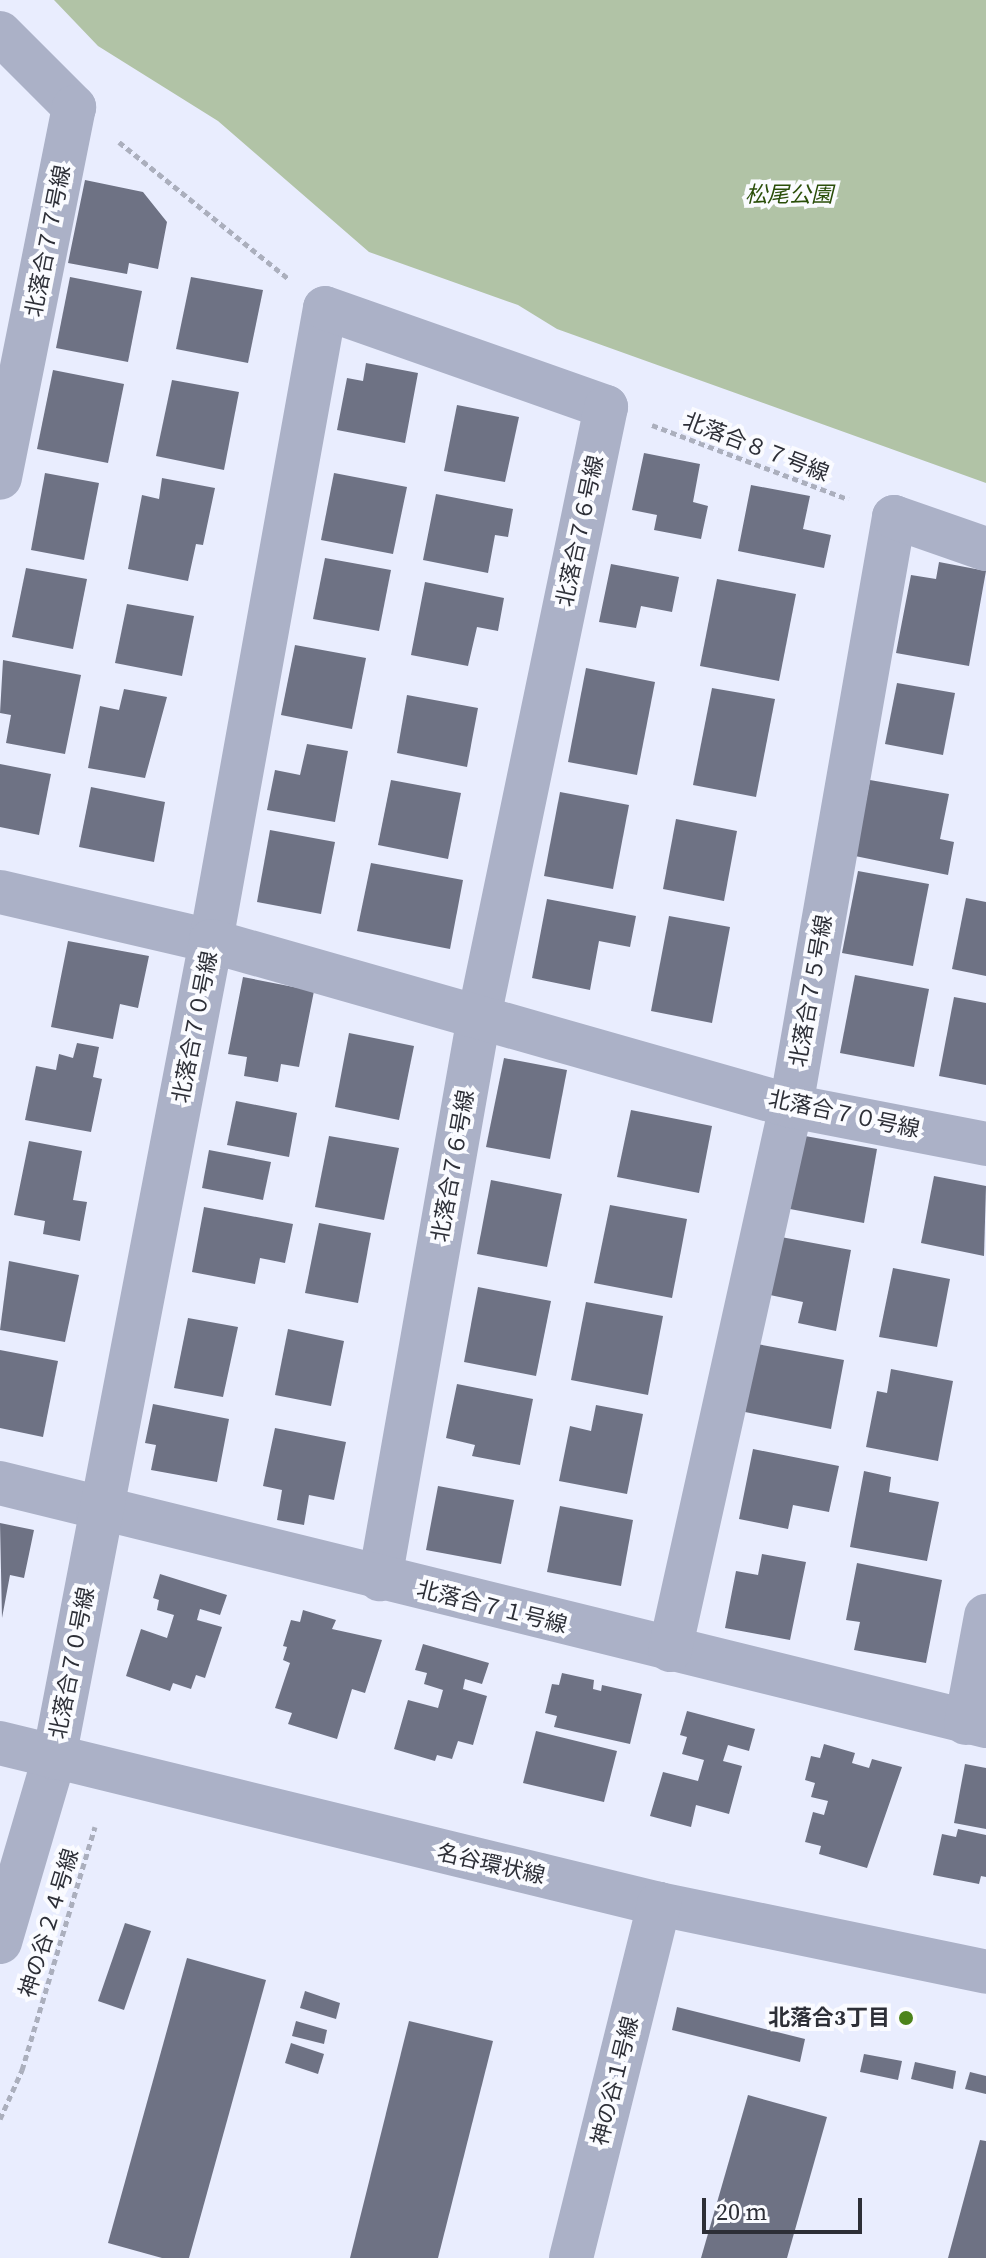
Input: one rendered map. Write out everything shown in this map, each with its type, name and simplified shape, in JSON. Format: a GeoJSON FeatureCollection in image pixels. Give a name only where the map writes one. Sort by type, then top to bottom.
{"type":"FeatureCollection","features":[{"type":"Feature","properties":{"kind":"street"},"geometry":{"type":"LineString","coordinates":[[0,33],[74,107]]}},
{"type":"Feature","properties":{"kind":"street","name":"北落合７７号線"},"geometry":{"type":"LineString","coordinates":[[0,478],[74,107]]}},
{"type":"Feature","properties":{"kind":"street"},"geometry":{"type":"LineString","coordinates":[[0,892],[211,941],[325,308],[606,407]]}},
{"type":"Feature","properties":{"kind":"street","name":"北落合７６号線"},"geometry":{"type":"LineString","coordinates":[[380,1579],[479,1017],[606,407]]}},
{"type":"Feature","properties":{"kind":"street"},"geometry":{"type":"LineString","coordinates":[[894,517],[986,549]]}},
{"type":"Feature","properties":{"kind":"street","name":"北落合７５号線"},"geometry":{"type":"LineString","coordinates":[[670,1650],[791,1106],[894,517]]}},
{"type":"Feature","properties":{"kind":"street","name":"北落合７０号線"},"geometry":{"type":"LineString","coordinates":[[0,1942],[54,1758],[211,941],[791,1106],[986,1144]]}},
{"type":"Feature","properties":{"kind":"street","name":"北落合７１号線"},"geometry":{"type":"LineString","coordinates":[[0,1483],[101,1511],[976,1724]]}},
{"type":"Feature","properties":{"kind":"street"},"geometry":{"type":"LineString","coordinates":[[976,1724],[986,1616]]}},
{"type":"Feature","properties":{"kind":"street","name":"名谷環状線"},"geometry":{"type":"LineString","coordinates":[[0,1743],[659,1904],[986,1972]]}},
{"type":"Feature","properties":{"kind":"street","name":"神の谷１号線"},"geometry":{"type":"LineString","coordinates":[[571,2258],[659,1904]]}},
{"type":"Feature","properties":{"kind":"path"},"geometry":{"type":"LineString","coordinates":[[74,107],[325,308]]}},
{"type":"Feature","properties":{"kind":"path","name":"北落合８７号線"},"geometry":{"type":"LineString","coordinates":[[606,407],[894,517]]}},
{"type":"Feature","properties":{"kind":"path","name":"神の谷２４号線"},"geometry":{"type":"LineString","coordinates":[[0,2119],[22,2070],[95,1827]]}},
{"type":"Feature","properties":{"kind":"green space","name":"松尾公園"},"geometry":{"type":"Polygon","coordinates":[[[54,0],[986,0],[986,483],[557,329],[518,305],[369,252],[218,121],[98,46],[54,0]]]}},
{"type":"Feature","properties":{"kind":"building"},"geometry":{"type":"Polygon","coordinates":[[[85,180],[143,192],[167,222],[158,269],[129,263],[127,274],[68,263],[85,180]]]}},
{"type":"Feature","properties":{"kind":"building"},"geometry":{"type":"Polygon","coordinates":[[[70,277],[142,291],[128,362],[56,348],[70,277]]]}},
{"type":"Feature","properties":{"kind":"building"},"geometry":{"type":"Polygon","coordinates":[[[191,277],[263,290],[248,363],[176,349],[191,277]]]}},
{"type":"Feature","properties":{"kind":"building"},"geometry":{"type":"Polygon","coordinates":[[[366,363],[418,373],[405,443],[337,430],[347,378],[363,381],[366,363]]]}},
{"type":"Feature","properties":{"kind":"building"},"geometry":{"type":"Polygon","coordinates":[[[53,370],[124,384],[108,463],[37,449],[53,370]]]}},
{"type":"Feature","properties":{"kind":"building"},"geometry":{"type":"Polygon","coordinates":[[[172,380],[239,392],[224,470],[156,456],[172,380]]]}},
{"type":"Feature","properties":{"kind":"building"},"geometry":{"type":"Polygon","coordinates":[[[457,405],[519,417],[505,482],[444,471],[457,405]]]}},
{"type":"Feature","properties":{"kind":"building"},"geometry":{"type":"Polygon","coordinates":[[[644,453],[700,464],[693,502],[708,506],[701,539],[654,530],[657,515],[632,510],[644,453]]]}},
{"type":"Feature","properties":{"kind":"building"},"geometry":{"type":"Polygon","coordinates":[[[45,473],[99,483],[84,560],[31,550],[45,473]]]}},
{"type":"Feature","properties":{"kind":"building"},"geometry":{"type":"Polygon","coordinates":[[[334,473],[407,487],[393,554],[321,540],[334,473]]]}},
{"type":"Feature","properties":{"kind":"building"},"geometry":{"type":"Polygon","coordinates":[[[162,478],[215,488],[203,545],[196,544],[188,581],[128,569],[142,495],[159,499],[162,478]]]}},
{"type":"Feature","properties":{"kind":"building"},"geometry":{"type":"Polygon","coordinates":[[[751,485],[810,496],[803,529],[831,535],[824,568],[738,551],[751,485]]]}},
{"type":"Feature","properties":{"kind":"building"},"geometry":{"type":"Polygon","coordinates":[[[436,494],[513,509],[508,537],[495,535],[488,573],[423,560],[436,494]]]}},
{"type":"Feature","properties":{"kind":"building"},"geometry":{"type":"Polygon","coordinates":[[[325,558],[391,570],[379,631],[313,619],[325,558]]]}},
{"type":"Feature","properties":{"kind":"building"},"geometry":{"type":"Polygon","coordinates":[[[939,562],[986,571],[969,666],[896,653],[911,575],[936,579],[939,562]]]}},
{"type":"Feature","properties":{"kind":"building"},"geometry":{"type":"Polygon","coordinates":[[[611,564],[679,577],[672,612],[641,606],[636,628],[599,622],[611,564]]]}},
{"type":"Feature","properties":{"kind":"building"},"geometry":{"type":"Polygon","coordinates":[[[26,568],[87,579],[73,649],[12,637],[26,568]]]}},
{"type":"Feature","properties":{"kind":"building"},"geometry":{"type":"Polygon","coordinates":[[[717,579],[796,594],[779,681],[700,666],[717,579]]]}},
{"type":"Feature","properties":{"kind":"building"},"geometry":{"type":"Polygon","coordinates":[[[425,582],[504,598],[498,631],[477,627],[468,666],[411,655],[425,582]]]}},
{"type":"Feature","properties":{"kind":"building"},"geometry":{"type":"Polygon","coordinates":[[[127,604],[194,616],[182,676],[115,663],[127,604]]]}},
{"type":"Feature","properties":{"kind":"building"},"geometry":{"type":"Polygon","coordinates":[[[295,645],[366,658],[352,729],[281,715],[295,645]]]}},
{"type":"Feature","properties":{"kind":"building"},"geometry":{"type":"Polygon","coordinates":[[[3,660],[81,675],[65,754],[6,743],[11,715],[0,713],[3,660]]]}},
{"type":"Feature","properties":{"kind":"building"},"geometry":{"type":"Polygon","coordinates":[[[586,668],[655,682],[637,775],[568,762],[586,668]]]}},
{"type":"Feature","properties":{"kind":"building"},"geometry":{"type":"Polygon","coordinates":[[[897,683],[955,693],[943,755],[885,744],[897,683]]]}},
{"type":"Feature","properties":{"kind":"building"},"geometry":{"type":"Polygon","coordinates":[[[712,688],[775,699],[756,797],[693,785],[712,688]]]}},
{"type":"Feature","properties":{"kind":"building"},"geometry":{"type":"Polygon","coordinates":[[[124,689],[167,697],[145,778],[88,768],[100,706],[119,710],[124,689]]]}},
{"type":"Feature","properties":{"kind":"building"},"geometry":{"type":"Polygon","coordinates":[[[407,695],[478,708],[467,767],[397,753],[407,695]]]}},
{"type":"Feature","properties":{"kind":"building"},"geometry":{"type":"Polygon","coordinates":[[[307,744],[348,751],[335,822],[267,810],[275,770],[300,775],[307,744]]]}},
{"type":"Feature","properties":{"kind":"building"},"geometry":{"type":"Polygon","coordinates":[[[0,764],[51,774],[39,835],[0,827],[0,764]]]}},
{"type":"Feature","properties":{"kind":"building"},"geometry":{"type":"Polygon","coordinates":[[[391,780],[461,793],[448,859],[378,845],[391,780]]]}},
{"type":"Feature","properties":{"kind":"building"},"geometry":{"type":"Polygon","coordinates":[[[870,780],[949,794],[940,839],[954,842],[948,875],[855,856],[870,780]]]}},
{"type":"Feature","properties":{"kind":"building"},"geometry":{"type":"Polygon","coordinates":[[[91,787],[165,802],[154,862],[79,847],[91,787]]]}},
{"type":"Feature","properties":{"kind":"building"},"geometry":{"type":"Polygon","coordinates":[[[560,792],[629,805],[613,889],[544,876],[560,792]]]}},
{"type":"Feature","properties":{"kind":"building"},"geometry":{"type":"Polygon","coordinates":[[[676,819],[737,831],[724,901],[663,889],[676,819]]]}},
{"type":"Feature","properties":{"kind":"building"},"geometry":{"type":"Polygon","coordinates":[[[270,830],[335,842],[321,914],[257,902],[270,830]]]}},
{"type":"Feature","properties":{"kind":"building"},"geometry":{"type":"Polygon","coordinates":[[[371,863],[463,880],[450,949],[357,931],[371,863]]]}},
{"type":"Feature","properties":{"kind":"building"},"geometry":{"type":"Polygon","coordinates":[[[858,871],[929,884],[913,966],[842,953],[858,871]]]}},
{"type":"Feature","properties":{"kind":"building"},"geometry":{"type":"Polygon","coordinates":[[[966,898],[986,902],[986,976],[952,969],[966,898]]]}},
{"type":"Feature","properties":{"kind":"building"},"geometry":{"type":"Polygon","coordinates":[[[547,899],[636,916],[630,947],[599,941],[590,990],[532,978],[547,899]]]}},
{"type":"Feature","properties":{"kind":"building"},"geometry":{"type":"Polygon","coordinates":[[[669,916],[730,927],[712,1023],[651,1011],[669,916]]]}},
{"type":"Feature","properties":{"kind":"building"},"geometry":{"type":"Polygon","coordinates":[[[68,941],[149,956],[138,1008],[120,1004],[113,1039],[51,1027],[68,941]]]}},
{"type":"Feature","properties":{"kind":"building"},"geometry":{"type":"Polygon","coordinates":[[[855,975],[929,989],[914,1067],[840,1053],[855,975]]]}},
{"type":"Feature","properties":{"kind":"building"},"geometry":{"type":"Polygon","coordinates":[[[243,977],[314,991],[299,1067],[281,1064],[278,1082],[244,1076],[247,1057],[228,1054],[243,977]]]}},
{"type":"Feature","properties":{"kind":"building"},"geometry":{"type":"Polygon","coordinates":[[[954,997],[986,1003],[986,1085],[939,1076],[954,997]]]}},
{"type":"Feature","properties":{"kind":"building"},"geometry":{"type":"Polygon","coordinates":[[[349,1033],[414,1046],[399,1120],[335,1107],[349,1033]]]}},
{"type":"Feature","properties":{"kind":"building"},"geometry":{"type":"Polygon","coordinates":[[[77,1043],[99,1047],[93,1077],[102,1079],[91,1132],[25,1120],[36,1066],[56,1070],[59,1054],[73,1058],[77,1043]]]}},
{"type":"Feature","properties":{"kind":"building"},"geometry":{"type":"Polygon","coordinates":[[[504,1058],[567,1070],[550,1159],[486,1147],[504,1058]]]}},
{"type":"Feature","properties":{"kind":"building"},"geometry":{"type":"Polygon","coordinates":[[[236,1101],[297,1113],[289,1157],[227,1145],[236,1101]]]}},
{"type":"Feature","properties":{"kind":"building"},"geometry":{"type":"Polygon","coordinates":[[[631,1110],[712,1126],[699,1193],[617,1177],[631,1110]]]}},
{"type":"Feature","properties":{"kind":"building"},"geometry":{"type":"Polygon","coordinates":[[[329,1136],[399,1148],[384,1220],[315,1207],[329,1136]]]}},
{"type":"Feature","properties":{"kind":"building"},"geometry":{"type":"Polygon","coordinates":[[[805,1136],[877,1149],[864,1223],[790,1209],[805,1136]]]}},
{"type":"Feature","properties":{"kind":"building"},"geometry":{"type":"Polygon","coordinates":[[[29,1141],[82,1151],[73,1200],[87,1202],[80,1241],[43,1234],[45,1221],[14,1215],[29,1141]]]}},
{"type":"Feature","properties":{"kind":"building"},"geometry":{"type":"Polygon","coordinates":[[[209,1150],[271,1162],[263,1200],[202,1188],[209,1150]]]}},
{"type":"Feature","properties":{"kind":"building"},"geometry":{"type":"Polygon","coordinates":[[[934,1176],[986,1186],[984,1256],[921,1243],[934,1176]]]}},
{"type":"Feature","properties":{"kind":"building"},"geometry":{"type":"Polygon","coordinates":[[[491,1180],[562,1194],[547,1267],[477,1254],[491,1180]]]}},
{"type":"Feature","properties":{"kind":"building"},"geometry":{"type":"Polygon","coordinates":[[[610,1205],[687,1219],[672,1298],[594,1283],[610,1205]]]}},
{"type":"Feature","properties":{"kind":"building"},"geometry":{"type":"Polygon","coordinates":[[[204,1207],[293,1224],[285,1263],[260,1258],[255,1284],[192,1272],[204,1207]]]}},
{"type":"Feature","properties":{"kind":"building"},"geometry":{"type":"Polygon","coordinates":[[[319,1223],[371,1233],[358,1303],[305,1293],[319,1223]]]}},
{"type":"Feature","properties":{"kind":"building"},"geometry":{"type":"Polygon","coordinates":[[[781,1237],[851,1250],[836,1331],[798,1323],[803,1302],[770,1295],[781,1237]]]}},
{"type":"Feature","properties":{"kind":"building"},"geometry":{"type":"Polygon","coordinates":[[[9,1261],[79,1275],[65,1342],[0,1330],[9,1261]]]}},
{"type":"Feature","properties":{"kind":"building"},"geometry":{"type":"Polygon","coordinates":[[[893,1268],[950,1279],[937,1347],[879,1337],[893,1268]]]}},
{"type":"Feature","properties":{"kind":"building"},"geometry":{"type":"Polygon","coordinates":[[[478,1287],[551,1301],[536,1376],[464,1362],[478,1287]]]}},
{"type":"Feature","properties":{"kind":"building"},"geometry":{"type":"Polygon","coordinates":[[[586,1302],[663,1316],[648,1395],[571,1380],[586,1302]]]}},
{"type":"Feature","properties":{"kind":"building"},"geometry":{"type":"Polygon","coordinates":[[[188,1318],[238,1327],[223,1397],[174,1388],[188,1318]]]}},
{"type":"Feature","properties":{"kind":"building"},"geometry":{"type":"Polygon","coordinates":[[[288,1329],[344,1341],[331,1406],[275,1395],[288,1329]]]}},
{"type":"Feature","properties":{"kind":"building"},"geometry":{"type":"Polygon","coordinates":[[[757,1344],[844,1360],[831,1429],[745,1412],[757,1344]]]}},
{"type":"Feature","properties":{"kind":"building"},"geometry":{"type":"Polygon","coordinates":[[[0,1350],[58,1361],[43,1437],[0,1428],[0,1350]]]}},
{"type":"Feature","properties":{"kind":"building"},"geometry":{"type":"Polygon","coordinates":[[[891,1369],[953,1381],[938,1461],[866,1447],[877,1391],[887,1393],[891,1369]]]}},
{"type":"Feature","properties":{"kind":"building"},"geometry":{"type":"Polygon","coordinates":[[[457,1384],[533,1399],[520,1465],[472,1456],[475,1445],[446,1438],[457,1384]]]}},
{"type":"Feature","properties":{"kind":"building"},"geometry":{"type":"Polygon","coordinates":[[[153,1404],[229,1419],[217,1482],[151,1470],[156,1445],[145,1443],[153,1404]]]}},
{"type":"Feature","properties":{"kind":"building"},"geometry":{"type":"Polygon","coordinates":[[[596,1405],[643,1414],[627,1494],[559,1481],[570,1426],[591,1431],[596,1405]]]}},
{"type":"Feature","properties":{"kind":"building"},"geometry":{"type":"Polygon","coordinates":[[[275,1428],[346,1442],[334,1500],[309,1495],[304,1525],[277,1520],[282,1490],[263,1486],[275,1428]]]}},
{"type":"Feature","properties":{"kind":"building"},"geometry":{"type":"Polygon","coordinates":[[[753,1449],[839,1466],[829,1512],[793,1505],[788,1529],[739,1519],[753,1449]]]}},
{"type":"Feature","properties":{"kind":"building"},"geometry":{"type":"Polygon","coordinates":[[[864,1471],[891,1477],[889,1492],[939,1502],[927,1561],[850,1547],[864,1471]]]}},
{"type":"Feature","properties":{"kind":"building"},"geometry":{"type":"Polygon","coordinates":[[[438,1486],[514,1500],[501,1564],[426,1550],[438,1486]]]}},
{"type":"Feature","properties":{"kind":"building"},"geometry":{"type":"Polygon","coordinates":[[[560,1506],[633,1520],[621,1586],[547,1572],[560,1506]]]}},
{"type":"Feature","properties":{"kind":"building"},"geometry":{"type":"Polygon","coordinates":[[[0,1523],[34,1530],[24,1578],[10,1575],[2,1618],[0,1523]]]}},
{"type":"Feature","properties":{"kind":"building"},"geometry":{"type":"Polygon","coordinates":[[[762,1554],[806,1562],[790,1640],[725,1628],[736,1571],[758,1575],[762,1554]]]}},
{"type":"Feature","properties":{"kind":"building"},"geometry":{"type":"Polygon","coordinates":[[[857,1563],[942,1580],[926,1663],[854,1650],[860,1622],[846,1620],[857,1563]]]}},
{"type":"Feature","properties":{"kind":"building"},"geometry":{"type":"Polygon","coordinates":[[[160,1574],[227,1595],[220,1615],[200,1609],[197,1620],[222,1627],[205,1678],[196,1675],[191,1689],[173,1683],[170,1691],[126,1676],[141,1629],[167,1638],[174,1615],[157,1610],[159,1600],[153,1598],[160,1574]]]}},
{"type":"Feature","properties":{"kind":"building"},"geometry":{"type":"Polygon","coordinates":[[[303,1610],[336,1620],[332,1629],[382,1640],[365,1693],[352,1689],[337,1739],[288,1724],[292,1713],[275,1708],[290,1663],[283,1660],[287,1647],[283,1646],[291,1620],[300,1622],[303,1610]]]}},
{"type":"Feature","properties":{"kind":"building"},"geometry":{"type":"Polygon","coordinates":[[[423,1644],[489,1663],[482,1684],[465,1679],[463,1689],[487,1696],[473,1745],[458,1741],[452,1759],[437,1755],[435,1761],[394,1749],[408,1700],[438,1708],[443,1690],[424,1684],[427,1673],[415,1670],[423,1644]]]}},
{"type":"Feature","properties":{"kind":"building"},"geometry":{"type":"Polygon","coordinates":[[[562,1673],[594,1680],[593,1689],[601,1691],[602,1685],[642,1694],[630,1744],[554,1727],[557,1716],[545,1713],[552,1684],[559,1685],[562,1673]]]}},
{"type":"Feature","properties":{"kind":"building"},"geometry":{"type":"Polygon","coordinates":[[[687,1711],[755,1729],[749,1751],[728,1745],[723,1761],[742,1766],[729,1814],[696,1805],[691,1827],[650,1816],[663,1772],[698,1781],[704,1760],[682,1754],[687,1737],[680,1735],[687,1711]]]}},
{"type":"Feature","properties":{"kind":"building"},"geometry":{"type":"Polygon","coordinates":[[[536,1731],[617,1751],[604,1802],[523,1783],[536,1731]]]}},
{"type":"Feature","properties":{"kind":"building"},"geometry":{"type":"Polygon","coordinates":[[[824,1744],[855,1753],[852,1763],[869,1768],[872,1759],[902,1767],[867,1868],[819,1854],[821,1846],[805,1842],[813,1812],[824,1815],[828,1801],[811,1797],[815,1783],[805,1780],[811,1756],[820,1758],[824,1744]]]}},
{"type":"Feature","properties":{"kind":"building"},"geometry":{"type":"Polygon","coordinates":[[[965,1764],[986,1768],[986,1829],[954,1823],[965,1764]]]}},
{"type":"Feature","properties":{"kind":"building"},"geometry":{"type":"Polygon","coordinates":[[[958,1829],[986,1835],[986,1877],[981,1876],[979,1884],[933,1875],[942,1834],[956,1837],[958,1829]]]}},
{"type":"Feature","properties":{"kind":"building"},"geometry":{"type":"Polygon","coordinates":[[[125,1923],[151,1931],[124,2010],[98,2001],[125,1923]]]}},
{"type":"Feature","properties":{"kind":"building"},"geometry":{"type":"Polygon","coordinates":[[[187,1958],[266,1980],[189,2258],[162,2258],[108,2243],[187,1958]]]}},
{"type":"Feature","properties":{"kind":"building"},"geometry":{"type":"Polygon","coordinates":[[[305,1991],[340,2003],[336,2019],[300,2008],[305,1991]]]}},
{"type":"Feature","properties":{"kind":"building"},"geometry":{"type":"Polygon","coordinates":[[[677,2007],[805,2039],[800,2062],[672,2030],[677,2007]]]}},
{"type":"Feature","properties":{"kind":"building"},"geometry":{"type":"Polygon","coordinates":[[[296,2021],[327,2030],[324,2044],[292,2036],[296,2021]]]}},
{"type":"Feature","properties":{"kind":"building"},"geometry":{"type":"Polygon","coordinates":[[[409,2021],[493,2041],[438,2258],[350,2258],[409,2021]]]}},
{"type":"Feature","properties":{"kind":"building"},"geometry":{"type":"Polygon","coordinates":[[[291,2043],[324,2054],[318,2074],[285,2063],[291,2043]]]}},
{"type":"Feature","properties":{"kind":"building"},"geometry":{"type":"Polygon","coordinates":[[[864,2054],[902,2061],[898,2080],[860,2072],[864,2054]]]}},
{"type":"Feature","properties":{"kind":"building"},"geometry":{"type":"Polygon","coordinates":[[[915,2062],[956,2071],[953,2089],[911,2079],[915,2062]]]}},
{"type":"Feature","properties":{"kind":"building"},"geometry":{"type":"Polygon","coordinates":[[[970,2072],[986,2076],[986,2094],[965,2089],[970,2072]]]}},
{"type":"Feature","properties":{"kind":"building"},"geometry":{"type":"Polygon","coordinates":[[[748,2095],[827,2117],[787,2258],[701,2258],[748,2095]]]}},
{"type":"Feature","properties":{"kind":"building"},"geometry":{"type":"Polygon","coordinates":[[[980,2140],[986,2141],[986,2258],[948,2258],[980,2140]]]}},
{"type":"Feature","properties":{"kind":"place","name":"北落合3丁目"},"geometry":{"type":"Point","coordinates":[906,2018]}}]}
